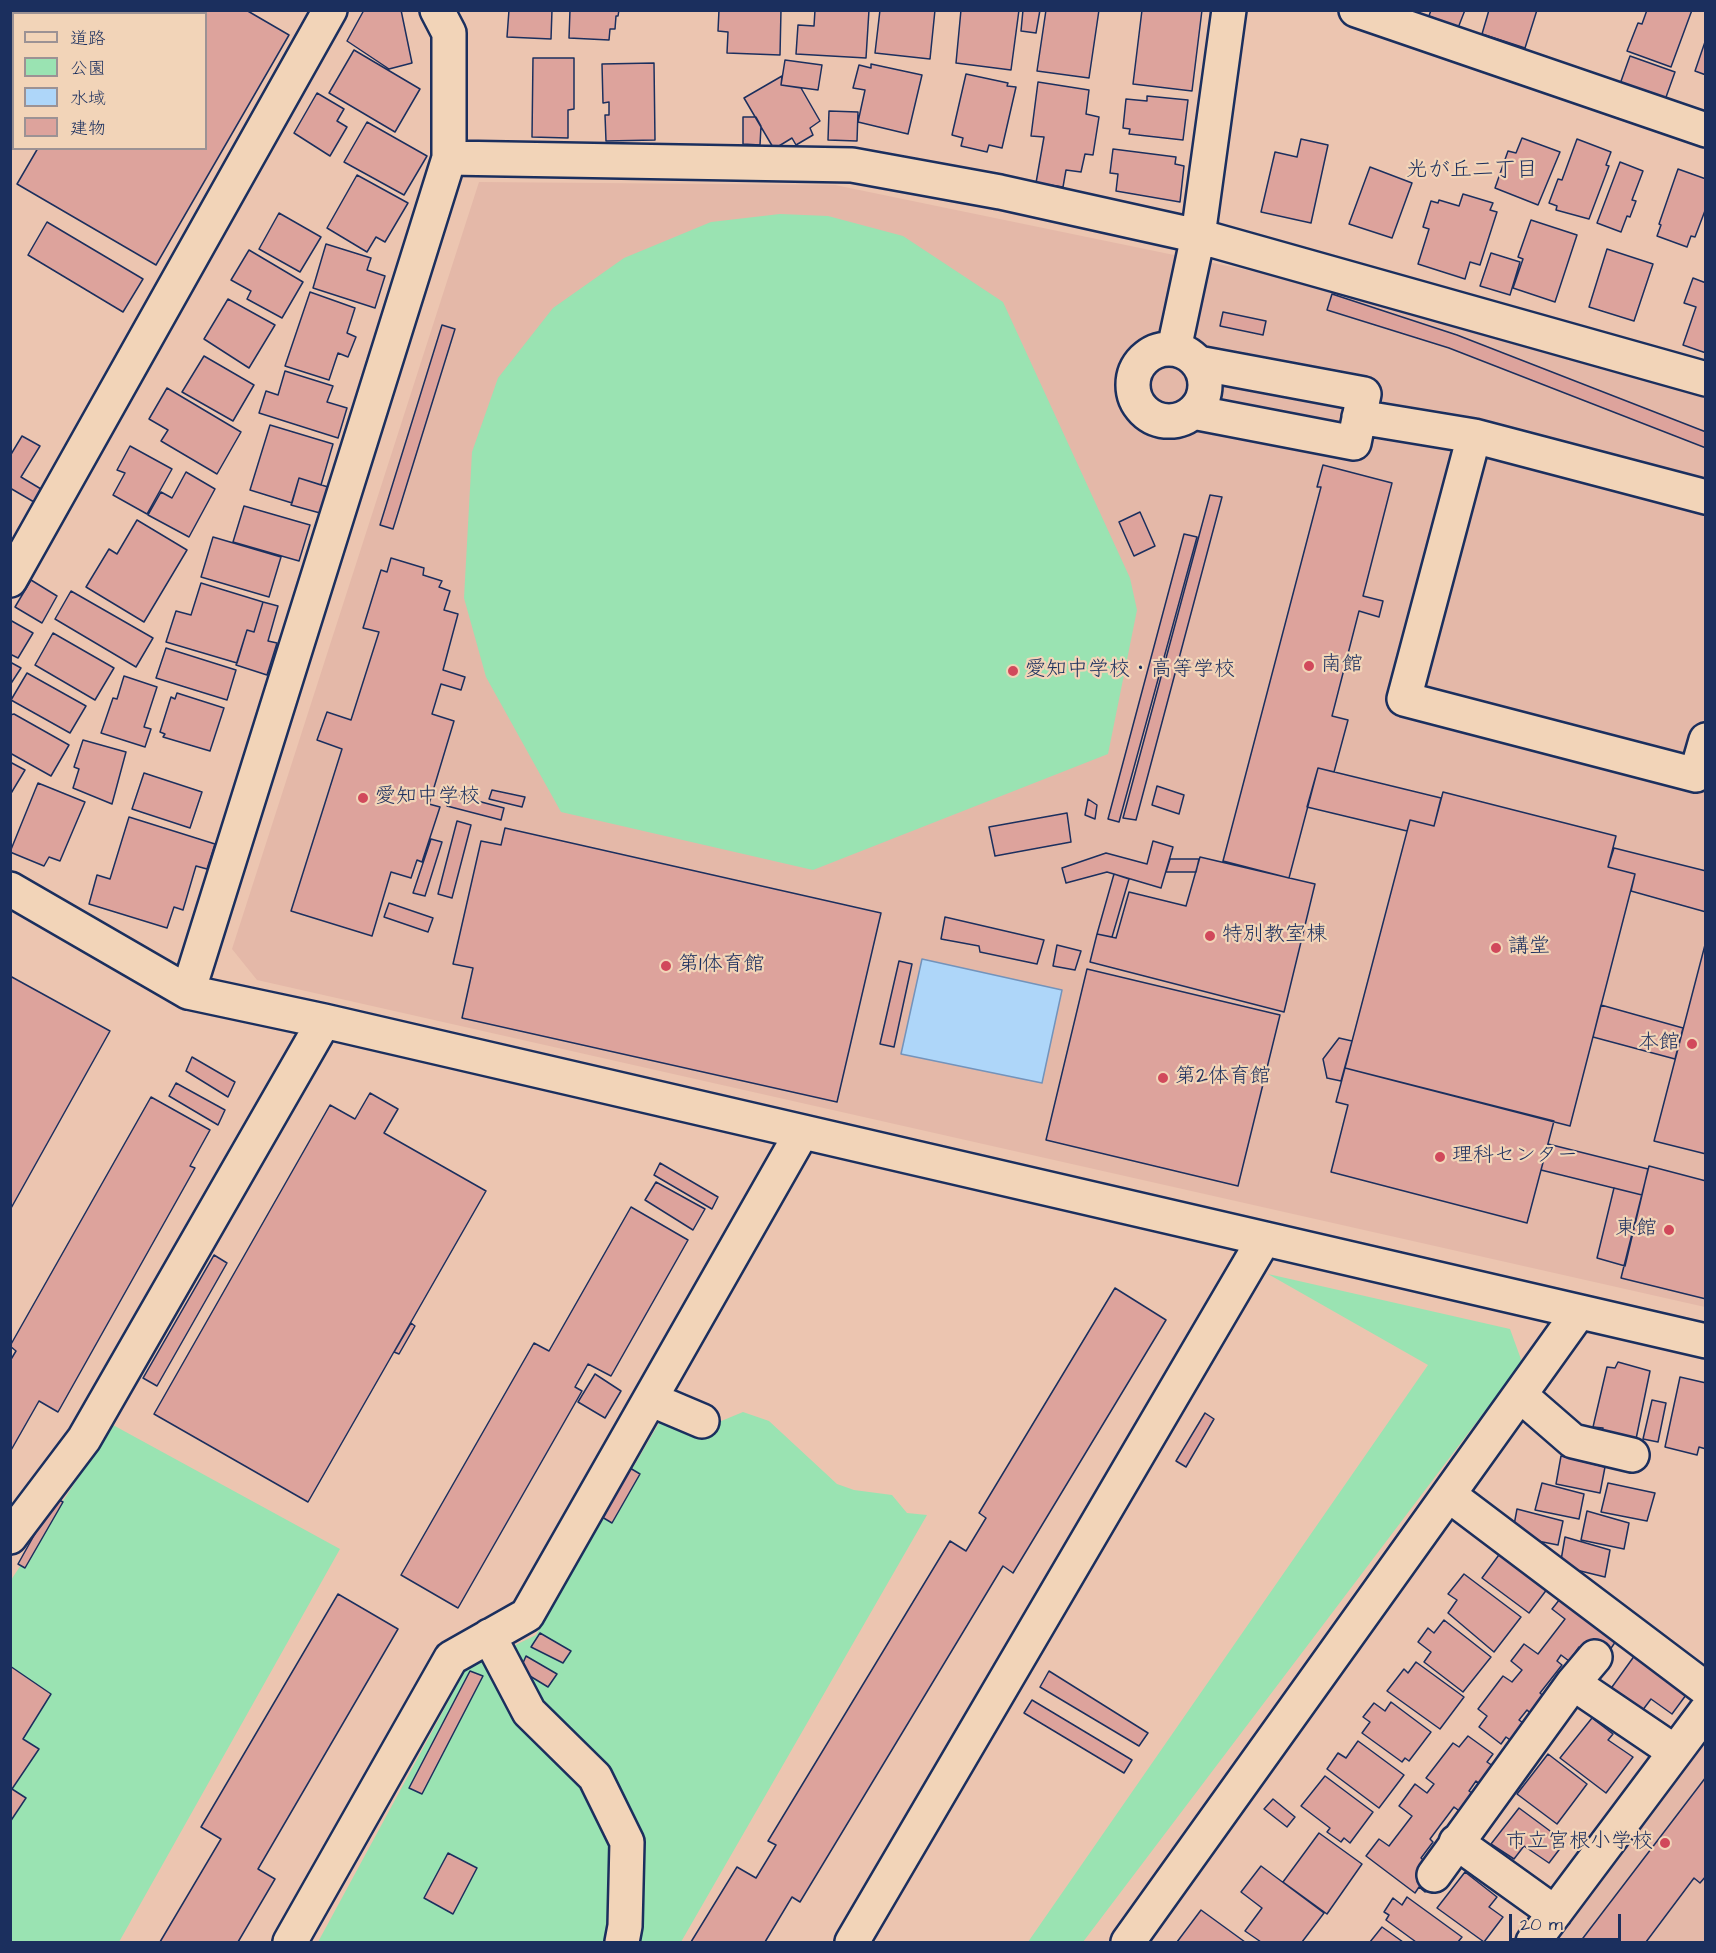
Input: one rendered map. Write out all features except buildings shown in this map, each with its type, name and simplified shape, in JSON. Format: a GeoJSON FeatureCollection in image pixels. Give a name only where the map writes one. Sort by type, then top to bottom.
{"type":"FeatureCollection","features":[{"type":"Feature","properties":{"kind":"street"},"geometry":{"type":"LineString","coordinates":[[10,580],[330,10]]}},
{"type":"Feature","properties":{"kind":"street"},"geometry":{"type":"LineString","coordinates":[[188,992],[449,159],[449,33],[437,10]]}},
{"type":"Feature","properties":{"kind":"street"},"geometry":{"type":"LineString","coordinates":[[1193,412],[1354,443],[1364,394],[1186,356],[1160,350],[1146,357],[1136,369],[1132,384],[1135,400],[1144,412],[1155,419],[1169,422],[1182,419],[1202,402],[1205,389],[1204,375],[1186,356],[1198,236],[1229,10]]}},
{"type":"Feature","properties":{"kind":"street"},"geometry":{"type":"LineString","coordinates":[[1356,10],[1706,130]]}},
{"type":"Feature","properties":{"kind":"street"},"geometry":{"type":"LineString","coordinates":[[449,159],[852,165],[1000,192],[1198,236],[1706,379]]}},
{"type":"Feature","properties":{"kind":"street"},"geometry":{"type":"LineString","coordinates":[[1359,417],[1474,436],[1706,497]]}},
{"type":"Feature","properties":{"kind":"street"},"geometry":{"type":"LineString","coordinates":[[1474,436],[1404,699],[1696,775],[1706,740]]}},
{"type":"Feature","properties":{"kind":"street"},"geometry":{"type":"LineString","coordinates":[[10,889],[188,992],[324,1021],[1706,1341]]}},
{"type":"Feature","properties":{"kind":"street"},"geometry":{"type":"LineString","coordinates":[[10,1537],[84,1439],[324,1021]]}},
{"type":"Feature","properties":{"kind":"street"},"geometry":{"type":"LineString","coordinates":[[290,1942],[452,1658],[527,1615],[802,1132]]}},
{"type":"Feature","properties":{"kind":"street"},"geometry":{"type":"LineString","coordinates":[[852,1942],[1264,1239]]}},
{"type":"Feature","properties":{"kind":"street"},"geometry":{"type":"LineString","coordinates":[[1128,1942],[1579,1312]]}},
{"type":"Feature","properties":{"kind":"street"},"geometry":{"type":"LineString","coordinates":[[1520,1395],[1573,1442],[1632,1455]]}},
{"type":"Feature","properties":{"kind":"street"},"geometry":{"type":"LineString","coordinates":[[650,1399],[702,1421]]}},
{"type":"Feature","properties":{"kind":"street"},"geometry":{"type":"LineString","coordinates":[[1449,1495],[1706,1689]]}},
{"type":"Feature","properties":{"kind":"street"},"geometry":{"type":"LineString","coordinates":[[489,1636],[529,1712],[595,1777],[627,1842],[626,1926],[622,1942]]}},
{"type":"Feature","properties":{"kind":"street"},"geometry":{"type":"LineString","coordinates":[[1434,1875],[1573,1683],[1595,1657]]}},
{"type":"Feature","properties":{"kind":"street"},"geometry":{"type":"LineString","coordinates":[[1573,1683],[1675,1752]]}},
{"type":"Feature","properties":{"kind":"street"},"geometry":{"type":"LineString","coordinates":[[1533,1942],[1706,1711]]}},
{"type":"Feature","properties":{"kind":"street"},"geometry":{"type":"LineString","coordinates":[[1456,1842],[1555,1913]]}},
{"type":"Feature","properties":{"kind":"shaded area","name":"愛知中学校・高等学校"},"geometry":{"type":"Polygon","coordinates":[[[479,182],[835,185],[1329,287],[1705,392],[1705,1307],[257,980],[232,949],[479,182]]]}},
{"type":"Feature","properties":{"kind":"shaded area","name":"市立宮根小学校"},"geometry":{"type":"Polygon","coordinates":[[[1705,1740],[1705,1942],[1551,1942],[1699,1743],[1705,1740]]]}},
{"type":"Feature","properties":{"kind":"green space"},"geometry":{"type":"Polygon","coordinates":[[[780,214],[828,216],[903,236],[1003,302],[1130,578],[1137,610],[1108,754],[813,870],[561,812],[486,677],[464,598],[472,452],[498,378],[553,308],[624,258],[711,222],[780,214]]]}},
{"type":"Feature","properties":{"kind":"green space"},"geometry":{"type":"Polygon","coordinates":[[[1268,1274],[1510,1329],[1522,1362],[1083,1942],[1028,1942],[1428,1365],[1268,1274]]]}},
{"type":"Feature","properties":{"kind":"green space"},"geometry":{"type":"Polygon","coordinates":[[[743,1412],[769,1421],[837,1484],[854,1490],[892,1495],[907,1513],[927,1515],[681,1942],[318,1942],[466,1669],[536,1635],[663,1416],[714,1424],[743,1412]]]}},
{"type":"Feature","properties":{"kind":"green space"},"geometry":{"type":"Polygon","coordinates":[[[113,1425],[340,1549],[119,1942],[11,1942],[11,1580],[113,1425]]]}},
{"type":"Feature","properties":{"kind":"water"},"geometry":{"type":"Polygon","coordinates":[[[922,959],[1062,990],[1042,1083],[901,1054],[922,959]]]}},
{"type":"Feature","properties":{"kind":"place","name":"南館"},"geometry":{"type":"Point","coordinates":[1309,666]}},
{"type":"Feature","properties":{"kind":"place","name":"愛知中学校・高等学校"},"geometry":{"type":"Point","coordinates":[1013,671]}},
{"type":"Feature","properties":{"kind":"place","name":"愛知中学校"},"geometry":{"type":"Point","coordinates":[363,798]}},
{"type":"Feature","properties":{"kind":"place","name":"特別教室棟"},"geometry":{"type":"Point","coordinates":[1210,936]}},
{"type":"Feature","properties":{"kind":"place","name":"講堂"},"geometry":{"type":"Point","coordinates":[1496,948]}},
{"type":"Feature","properties":{"kind":"place","name":"第1体育館"},"geometry":{"type":"Point","coordinates":[666,966]}},
{"type":"Feature","properties":{"kind":"place","name":"本館"},"geometry":{"type":"Point","coordinates":[1692,1044]}},
{"type":"Feature","properties":{"kind":"place","name":"第2体育館"},"geometry":{"type":"Point","coordinates":[1163,1078]}},
{"type":"Feature","properties":{"kind":"place","name":"理科センター"},"geometry":{"type":"Point","coordinates":[1440,1157]}},
{"type":"Feature","properties":{"kind":"place","name":"東館"},"geometry":{"type":"Point","coordinates":[1669,1230]}},
{"type":"Feature","properties":{"kind":"place","name":"市立宮根小学校"},"geometry":{"type":"Point","coordinates":[1665,1843]}},
{"type":"Feature","properties":{"kind":"district","name":"光が丘二丁目"},"geometry":{"type":"Point","coordinates":[1472,171]}}]}
